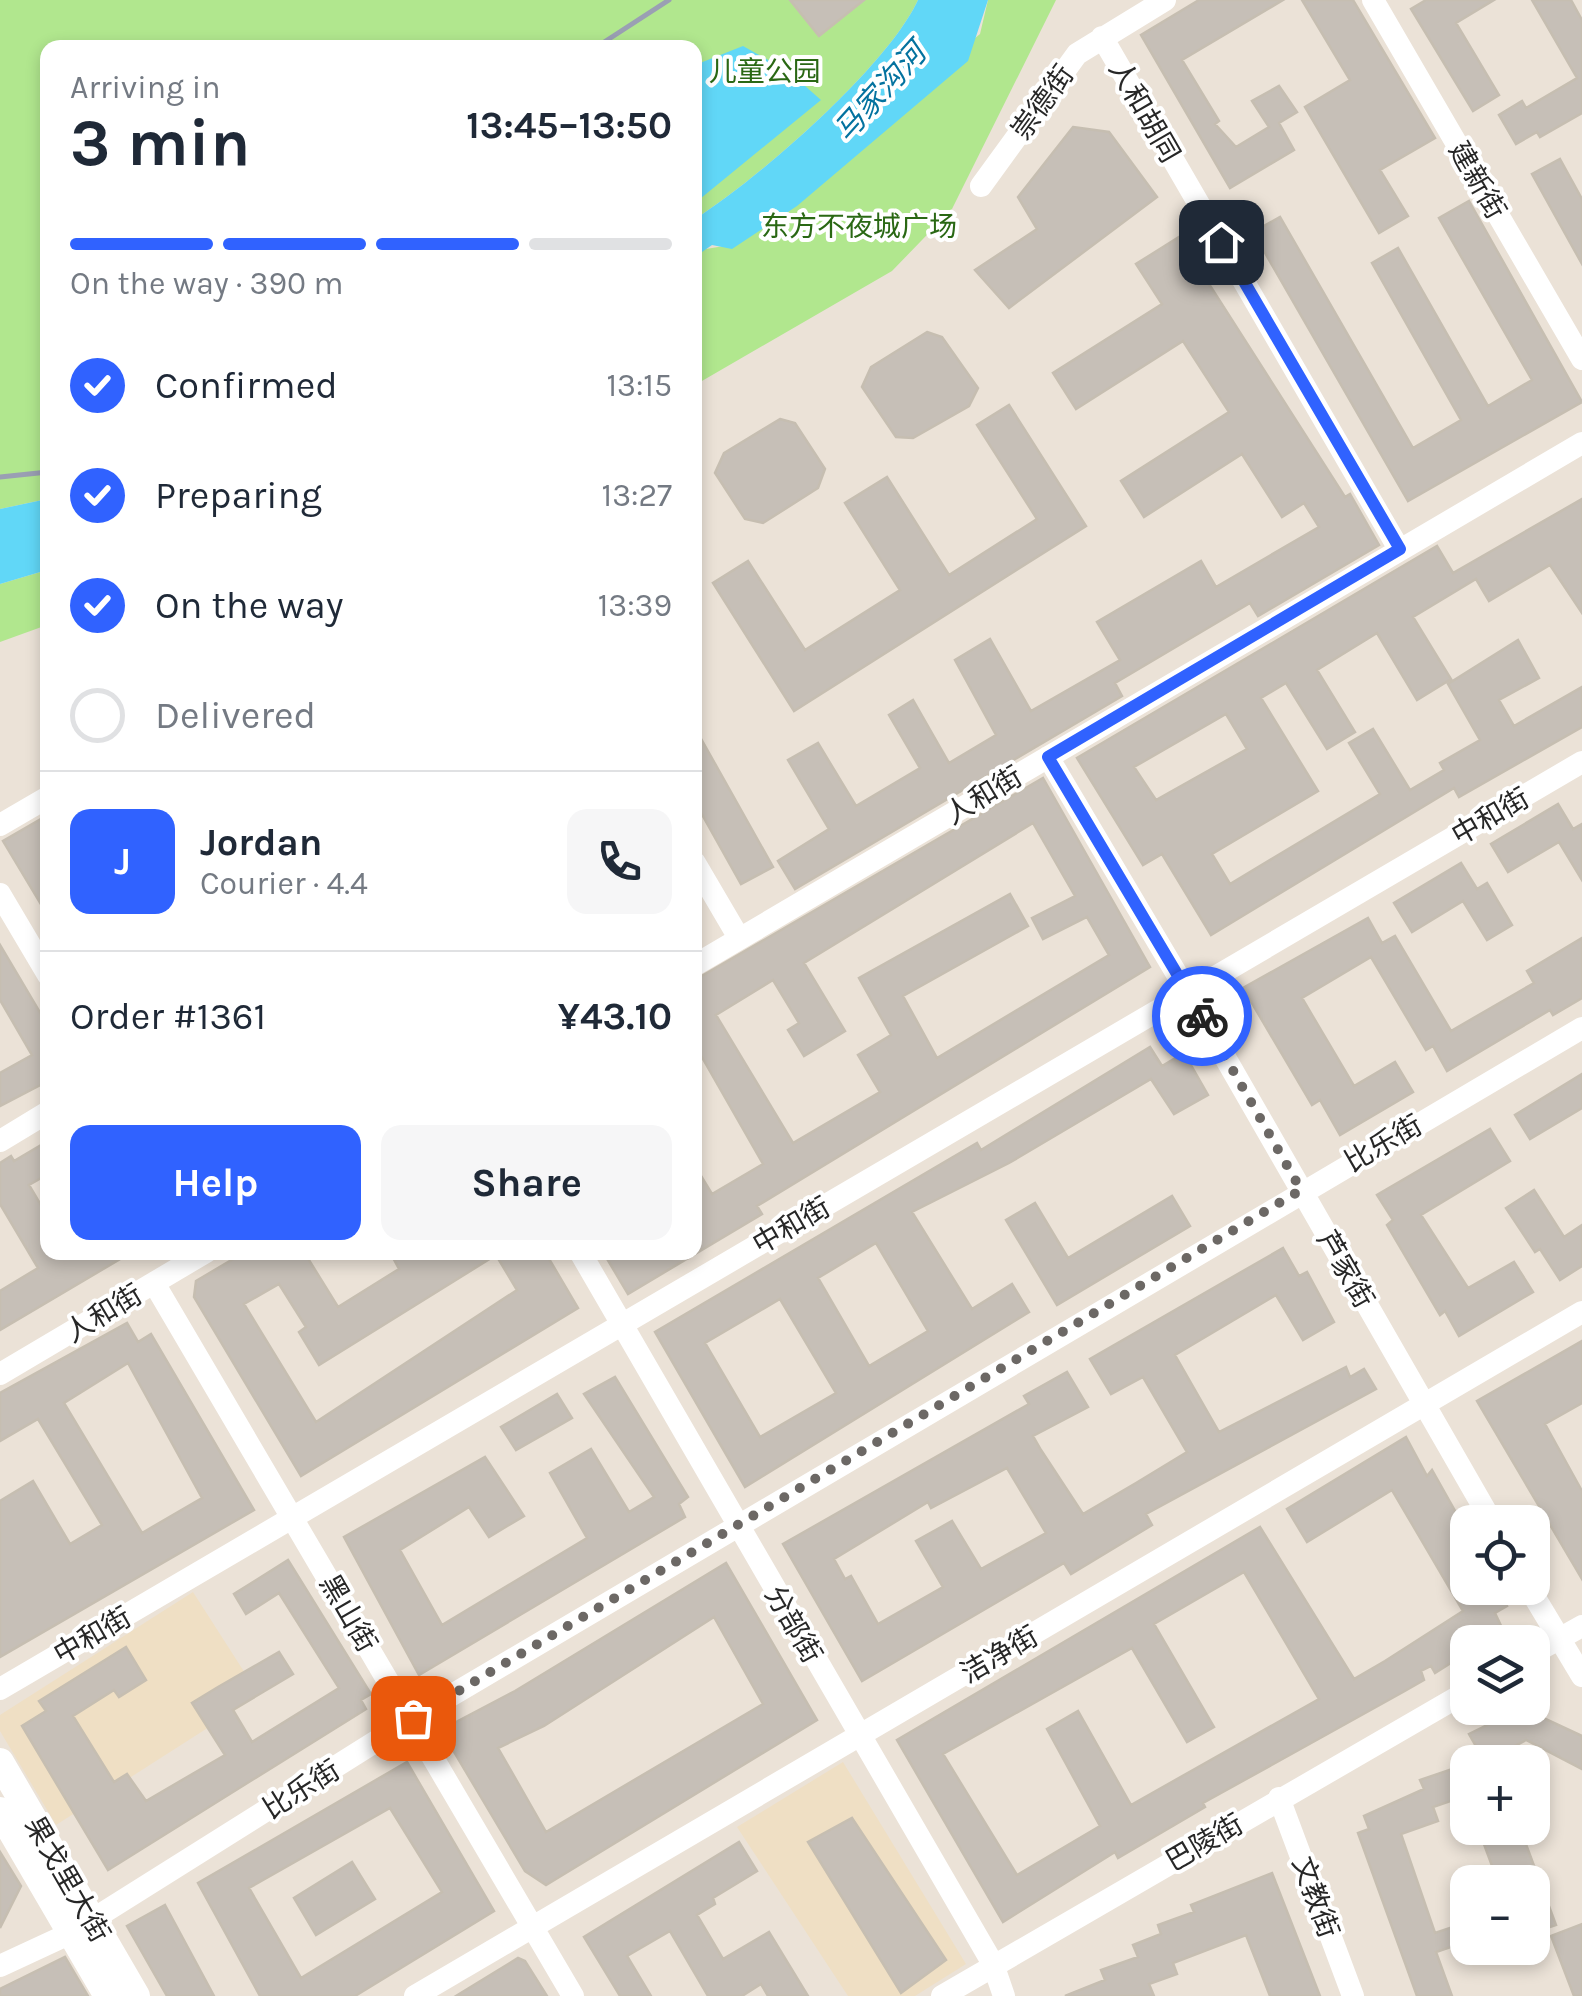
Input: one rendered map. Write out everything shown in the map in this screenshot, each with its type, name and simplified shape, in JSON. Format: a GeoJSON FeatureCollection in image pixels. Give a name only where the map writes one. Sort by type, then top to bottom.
{"type":"FeatureCollection","features":[{"type":"Feature","properties":{"kind":"main road","name":"果戈里大街"},"geometry":{"type":"LineString","coordinates":[[0,1762],[82,1927],[108,1996]]}},
{"type":"Feature","properties":{"kind":"main road","name":"果戈里大街"},"geometry":{"type":"LineString","coordinates":[[0,1810],[136,1996]]}},
{"type":"Feature","properties":{"kind":"street","name":"崇德街"},"geometry":{"type":"LineString","coordinates":[[981,186],[1076,54],[1165,0]]}},
{"type":"Feature","properties":{"kind":"street","name":"建新街"},"geometry":{"type":"LineString","coordinates":[[1374,0],[1582,359]]}},
{"type":"Feature","properties":{"kind":"street","name":"人和胡同"},"geometry":{"type":"LineString","coordinates":[[1102,37],[1400,549]]}},
{"type":"Feature","properties":{"kind":"street","name":"人和街"},"geometry":{"type":"LineString","coordinates":[[702,960],[1582,443]]}},
{"type":"Feature","properties":{"kind":"street","name":"芦家街"},"geometry":{"type":"LineString","coordinates":[[1048,757],[1188,992],[1482,1505]]}},
{"type":"Feature","properties":{"kind":"street","name":"中和街"},"geometry":{"type":"LineString","coordinates":[[0,1689],[1582,762]]}},
{"type":"Feature","properties":{"kind":"street"},"geometry":{"type":"LineString","coordinates":[[0,825],[40,802]]}},
{"type":"Feature","properties":{"kind":"street"},"geometry":{"type":"LineString","coordinates":[[702,876],[740,938]]}},
{"type":"Feature","properties":{"kind":"street"},"geometry":{"type":"LineString","coordinates":[[0,894],[40,962]]}},
{"type":"Feature","properties":{"kind":"street","name":"比乐街"},"geometry":{"type":"LineString","coordinates":[[0,1966],[82,1927],[411,1719],[1301,1190],[1582,1028]]}},
{"type":"Feature","properties":{"kind":"street"},"geometry":{"type":"LineString","coordinates":[[0,1140],[40,1117]]}},
{"type":"Feature","properties":{"kind":"street","name":"人和街"},"geometry":{"type":"LineString","coordinates":[[0,1374],[193,1260]]}},
{"type":"Feature","properties":{"kind":"street","name":"分部街"},"geometry":{"type":"LineString","coordinates":[[585,1260],[993,1964],[1004,1996]]}},
{"type":"Feature","properties":{"kind":"street","name":"黑山街"},"geometry":{"type":"LineString","coordinates":[[154,1283],[574,1996]]}},
{"type":"Feature","properties":{"kind":"street","name":"洁净街"},"geometry":{"type":"LineString","coordinates":[[416,1996],[1582,1312]]}},
{"type":"Feature","properties":{"kind":"street"},"geometry":{"type":"LineString","coordinates":[[1540,1605],[1582,1676]]}},
{"type":"Feature","properties":{"kind":"street"},"geometry":{"type":"LineString","coordinates":[[1550,1644],[1582,1626]]}},
{"type":"Feature","properties":{"kind":"street","name":"巴陵街"},"geometry":{"type":"LineString","coordinates":[[942,1996],[1450,1700]]}},
{"type":"Feature","properties":{"kind":"street","name":"文教街"},"geometry":{"type":"LineString","coordinates":[[1279,1798],[1353,1996]]}},
{"type":"Feature","properties":{"kind":"shaded area"},"geometry":{"type":"Polygon","coordinates":[[[193,1592],[259,1695],[56,1825],[0,1731],[0,1715],[193,1592]]]}},
{"type":"Feature","properties":{"kind":"shaded area"},"geometry":{"type":"Polygon","coordinates":[[[843,1762],[966,1964],[915,1996],[848,1996],[737,1827],[843,1762]]]}},
{"type":"Feature","properties":{"kind":"green space","name":"儿童公园"},"geometry":{"type":"Polygon","coordinates":[[[0,0],[918,0],[879,57],[818,120],[702,214],[702,40],[40,40],[40,500],[0,509],[0,0]]]}},
{"type":"Feature","properties":{"kind":"green space","name":"东方不夜城广场"},"geometry":{"type":"Polygon","coordinates":[[[988,0],[1056,0],[952,209],[892,271],[702,381],[702,250],[724,246],[980,34],[988,0]]]}},
{"type":"Feature","properties":{"kind":"green space"},"geometry":{"type":"Polygon","coordinates":[[[40,572],[40,628],[0,642],[0,584],[40,572]]]}},
{"type":"Feature","properties":{"kind":"water","name":"马家沟河"},"geometry":{"type":"Polygon","coordinates":[[[918,0],[988,0],[968,61],[797,206],[732,249],[712,245],[702,252],[702,214],[818,120],[879,57],[918,0]]]}},
{"type":"Feature","properties":{"kind":"water"},"geometry":{"type":"Polygon","coordinates":[[[743,46],[788,71],[821,100],[702,197],[702,62],[743,46]]]}},
{"type":"Feature","properties":{"kind":"water"},"geometry":{"type":"Polygon","coordinates":[[[40,500],[40,572],[0,584],[0,509],[40,500]]]}},
{"type":"Feature","properties":{"kind":"building"},"geometry":{"type":"Polygon","coordinates":[[[790,0],[864,0],[819,36],[790,0]]]}},
{"type":"Feature","properties":{"kind":"building"},"geometry":{"type":"Polygon","coordinates":[[[1199,0],[1283,0],[1182,60],[1219,121],[1215,124],[1236,147],[1269,127],[1252,101],[1279,86],[1297,112],[1279,123],[1294,150],[1230,188],[1141,35],[1199,0]]]}},
{"type":"Feature","properties":{"kind":"building"},"geometry":{"type":"Polygon","coordinates":[[[1302,0],[1353,0],[1435,138],[1380,170],[1408,216],[1379,233],[1305,107],[1350,80],[1302,0]]]}},
{"type":"Feature","properties":{"kind":"building"},"geometry":{"type":"Polygon","coordinates":[[[1426,0],[1494,0],[1456,23],[1499,95],[1473,111],[1411,9],[1426,0]]]}},
{"type":"Feature","properties":{"kind":"building"},"geometry":{"type":"Polygon","coordinates":[[[1532,0],[1571,0],[1582,20],[1582,113],[1540,137],[1537,132],[1516,144],[1499,115],[1522,101],[1526,108],[1577,78],[1532,0]]]}},
{"type":"Feature","properties":{"kind":"building"},"geometry":{"type":"Polygon","coordinates":[[[1073,127],[1109,132],[1157,197],[1009,308],[975,270],[1037,229],[1018,197],[1073,127]]]}},
{"type":"Feature","properties":{"kind":"building"},"geometry":{"type":"Polygon","coordinates":[[[1560,159],[1582,199],[1582,264],[1532,174],[1560,159]]]}},
{"type":"Feature","properties":{"kind":"building"},"geometry":{"type":"Polygon","coordinates":[[[1469,201],[1582,402],[1408,501],[1253,232],[1280,217],[1413,448],[1461,420],[1372,263],[1398,248],[1488,406],[1532,380],[1439,218],[1469,201]]]}},
{"type":"Feature","properties":{"kind":"building"},"geometry":{"type":"Polygon","coordinates":[[[1179,237],[1345,497],[1350,494],[1379,545],[1258,616],[1250,603],[1115,683],[1122,696],[795,889],[778,861],[829,829],[788,760],[818,743],[856,806],[920,768],[889,715],[913,700],[949,763],[996,735],[955,660],[990,639],[1031,711],[1120,660],[1097,622],[1201,561],[1216,587],[1319,527],[1304,503],[1282,517],[1242,454],[1144,517],[1121,481],[1229,412],[1183,341],[1076,409],[1053,373],[1162,304],[1136,264],[1179,237]]]}},
{"type":"Feature","properties":{"kind":"building"},"geometry":{"type":"Polygon","coordinates":[[[927,332],[942,337],[978,388],[969,406],[913,438],[896,437],[862,387],[871,367],[927,332]]]}},
{"type":"Feature","properties":{"kind":"building"},"geometry":{"type":"Polygon","coordinates":[[[1009,405],[1086,526],[794,711],[713,583],[748,561],[805,650],[900,590],[845,503],[887,477],[949,575],[1037,519],[977,425],[1009,405]]]}},
{"type":"Feature","properties":{"kind":"building"},"geometry":{"type":"Polygon","coordinates":[[[780,419],[795,423],[825,469],[818,488],[763,523],[745,519],[715,473],[724,453],[780,419]]]}},
{"type":"Feature","properties":{"kind":"building"},"geometry":{"type":"Polygon","coordinates":[[[1582,499],[1582,613],[1550,565],[1489,601],[1476,579],[1413,617],[1451,679],[1417,700],[1377,633],[1317,670],[1355,732],[1327,749],[1286,683],[1261,698],[1318,791],[1212,854],[1230,884],[1380,794],[1349,743],[1373,729],[1410,790],[1444,770],[1440,763],[1480,740],[1448,684],[1518,640],[1539,678],[1499,700],[1514,726],[1582,687],[1582,727],[1459,797],[1454,788],[1211,935],[1162,854],[1143,865],[1077,758],[1437,546],[1453,573],[1582,499]],[[1226,714],[1134,767],[1156,800],[1247,749],[1226,714]]]}},
{"type":"Feature","properties":{"kind":"building"},"geometry":{"type":"Polygon","coordinates":[[[702,740],[773,867],[741,884],[702,814],[702,740]]]}},
{"type":"Feature","properties":{"kind":"building"},"geometry":{"type":"Polygon","coordinates":[[[1043,778],[1150,967],[757,1206],[762,1214],[702,1250],[702,1178],[712,1194],[763,1164],[702,1057],[702,976],[1043,778]],[[1033,823],[804,963],[845,1031],[804,1056],[788,1030],[799,1023],[773,980],[716,1015],[793,1143],[880,1092],[858,1055],[891,1035],[859,978],[1010,894],[1028,926],[903,996],[937,1058],[1109,955],[1087,917],[1043,939],[1032,918],[1075,896],[1033,823]]]}},
{"type":"Feature","properties":{"kind":"building"},"geometry":{"type":"Polygon","coordinates":[[[1558,804],[1573,829],[1582,824],[1582,880],[1559,842],[1508,872],[1491,844],[1558,804]]]}},
{"type":"Feature","properties":{"kind":"building"},"geometry":{"type":"Polygon","coordinates":[[[40,820],[40,903],[3,841],[40,820]]]}},
{"type":"Feature","properties":{"kind":"building"},"geometry":{"type":"Polygon","coordinates":[[[1461,863],[1477,889],[1487,883],[1512,925],[1487,940],[1463,901],[1412,932],[1394,903],[1461,863]]]}},
{"type":"Feature","properties":{"kind":"building"},"geometry":{"type":"Polygon","coordinates":[[[1368,918],[1382,943],[1395,936],[1451,1031],[1534,983],[1527,971],[1582,938],[1582,998],[1553,1015],[1550,1010],[1447,1071],[1433,1046],[1426,1050],[1371,957],[1302,998],[1354,1086],[1395,1062],[1413,1092],[1340,1135],[1320,1100],[1312,1105],[1243,988],[1368,918]]]}},
{"type":"Feature","properties":{"kind":"building"},"geometry":{"type":"Polygon","coordinates":[[[0,945],[40,1012],[40,1085],[0,1106],[0,1073],[32,1055],[0,1000],[0,945]]]}},
{"type":"Feature","properties":{"kind":"building"},"geometry":{"type":"Polygon","coordinates":[[[1150,1047],[1162,1066],[1184,1053],[1208,1095],[1174,1114],[1151,1079],[1009,1163],[912,1212],[972,1309],[1012,1284],[1029,1312],[745,1487],[655,1332],[977,1143],[981,1150],[1150,1047]],[[876,1243],[818,1278],[869,1366],[928,1331],[876,1243]],[[780,1299],[705,1343],[760,1437],[836,1393],[780,1299]]]}},
{"type":"Feature","properties":{"kind":"building"},"geometry":{"type":"Polygon","coordinates":[[[1582,1074],[1582,1108],[1530,1139],[1515,1115],[1582,1074]]]}},
{"type":"Feature","properties":{"kind":"building"},"geometry":{"type":"Polygon","coordinates":[[[1490,1129],[1510,1161],[1421,1215],[1468,1288],[1514,1262],[1533,1292],[1459,1336],[1445,1311],[1440,1315],[1387,1225],[1393,1220],[1377,1195],[1490,1129]]]}},
{"type":"Feature","properties":{"kind":"building"},"geometry":{"type":"Polygon","coordinates":[[[40,1146],[40,1179],[29,1185],[40,1204],[40,1260],[118,1260],[0,1330],[0,1291],[38,1268],[0,1204],[0,1163],[11,1156],[14,1161],[40,1146]]]}},
{"type":"Feature","properties":{"kind":"building"},"geometry":{"type":"Polygon","coordinates":[[[1534,1190],[1564,1237],[1582,1225],[1582,1266],[1560,1280],[1540,1249],[1535,1252],[1506,1208],[1534,1190]]]}},
{"type":"Feature","properties":{"kind":"building"},"geometry":{"type":"Polygon","coordinates":[[[1172,1196],[1190,1226],[1057,1305],[1006,1220],[1035,1203],[1068,1258],[1172,1196]]]}},
{"type":"Feature","properties":{"kind":"building"},"geometry":{"type":"Polygon","coordinates":[[[1283,1248],[1299,1276],[1307,1272],[1334,1322],[1303,1340],[1276,1295],[1175,1355],[1219,1432],[1346,1367],[1350,1377],[1364,1369],[1376,1389],[1146,1514],[1152,1525],[1071,1574],[1064,1563],[862,1681],[783,1544],[1029,1404],[1024,1396],[1067,1372],[1088,1407],[1033,1436],[1083,1514],[1187,1452],[1143,1377],[1111,1394],[1090,1359],[1283,1248]],[[1007,1468],[931,1508],[928,1502],[834,1559],[845,1579],[851,1576],[878,1624],[943,1587],[916,1541],[952,1521],[981,1569],[1046,1533],[1007,1468]]]}},
{"type":"Feature","properties":{"kind":"building"},"geometry":{"type":"Polygon","coordinates":[[[231,1260],[309,1260],[338,1307],[399,1269],[394,1260],[488,1260],[319,1365],[299,1332],[306,1327],[279,1284],[244,1304],[316,1422],[517,1290],[499,1260],[550,1260],[578,1308],[301,1476],[194,1297],[196,1281],[231,1260]]]}},
{"type":"Feature","properties":{"kind":"building"},"geometry":{"type":"Polygon","coordinates":[[[608,1260],[685,1260],[628,1294],[608,1260]]]}},
{"type":"Feature","properties":{"kind":"building"},"geometry":{"type":"Polygon","coordinates":[[[127,1323],[138,1342],[151,1334],[254,1510],[0,1657],[0,1501],[33,1481],[70,1544],[102,1525],[38,1419],[0,1441],[0,1393],[127,1323]],[[128,1363],[64,1403],[142,1533],[202,1498],[128,1363]]]}},
{"type":"Feature","properties":{"kind":"building"},"geometry":{"type":"Polygon","coordinates":[[[1582,1341],[1582,1403],[1545,1424],[1582,1491],[1582,1579],[1550,1525],[1550,1505],[1538,1505],[1477,1401],[1582,1341]]]}},
{"type":"Feature","properties":{"kind":"building"},"geometry":{"type":"Polygon","coordinates":[[[615,1377],[688,1497],[679,1504],[685,1517],[419,1675],[344,1537],[485,1457],[524,1516],[489,1537],[469,1507],[400,1550],[442,1625],[587,1538],[550,1473],[591,1449],[629,1512],[654,1497],[584,1394],[615,1377]]]}},
{"type":"Feature","properties":{"kind":"building"},"geometry":{"type":"Polygon","coordinates":[[[557,1394],[572,1418],[516,1450],[501,1427],[557,1394]]]}},
{"type":"Feature","properties":{"kind":"building"},"geometry":{"type":"Polygon","coordinates":[[[1406,1437],[1427,1476],[1432,1470],[1452,1505],[1450,1589],[1392,1490],[1307,1542],[1287,1509],[1406,1437]]]}},
{"type":"Feature","properties":{"kind":"building"},"geometry":{"type":"Polygon","coordinates":[[[1260,1527],[1354,1679],[1463,1611],[1459,1605],[1507,1606],[1495,1613],[1501,1625],[1450,1625],[1450,1663],[1435,1673],[1431,1666],[1421,1671],[1424,1680],[1203,1803],[1205,1807],[1118,1858],[1115,1852],[1003,1922],[897,1740],[1260,1527]],[[1244,1572],[1154,1624],[1214,1727],[1187,1742],[1132,1648],[943,1754],[1017,1875],[1100,1826],[1047,1729],[1078,1711],[1131,1805],[1319,1699],[1244,1572]]]}},
{"type":"Feature","properties":{"kind":"building"},"geometry":{"type":"Polygon","coordinates":[[[288,1560],[371,1694],[361,1700],[366,1709],[108,1870],[22,1726],[46,1711],[39,1701],[126,1647],[146,1680],[119,1697],[114,1690],[73,1716],[114,1782],[127,1774],[146,1801],[225,1755],[192,1703],[218,1687],[279,1652],[293,1674],[233,1710],[252,1742],[339,1688],[279,1593],[246,1614],[234,1594],[288,1560]]]}},
{"type":"Feature","properties":{"kind":"building"},"geometry":{"type":"Polygon","coordinates":[[[726,1563],[817,1720],[546,1885],[525,1871],[441,1730],[515,1691],[726,1563]],[[714,1617],[544,1726],[498,1748],[546,1832],[763,1704],[714,1617]]]}},
{"type":"Feature","properties":{"kind":"building"},"geometry":{"type":"Polygon","coordinates":[[[1550,1721],[1582,1736],[1582,1769],[1550,1752],[1550,1745],[1526,1740],[1517,1745],[1475,1745],[1469,1734],[1487,1725],[1550,1725],[1550,1721]]]}},
{"type":"Feature","properties":{"kind":"building"},"geometry":{"type":"Polygon","coordinates":[[[407,1762],[494,1911],[355,1996],[260,1996],[198,1883],[407,1762]],[[390,1808],[249,1888],[301,1978],[442,1892],[390,1808]]]}},
{"type":"Feature","properties":{"kind":"building"},"geometry":{"type":"Polygon","coordinates":[[[1450,1770],[1450,1801],[1433,1807],[1438,1821],[1401,1834],[1435,1933],[1450,1928],[1450,1947],[1436,1952],[1452,1996],[1417,1996],[1358,1833],[1369,1829],[1364,1816],[1424,1789],[1420,1780],[1450,1770]]]}},
{"type":"Feature","properties":{"kind":"building"},"geometry":{"type":"Polygon","coordinates":[[[852,1818],[946,1960],[901,1993],[808,1842],[852,1818]]]}},
{"type":"Feature","properties":{"kind":"building"},"geometry":{"type":"Polygon","coordinates":[[[739,1842],[757,1871],[713,1898],[715,1904],[697,1915],[723,1959],[769,1932],[808,1996],[768,1996],[761,1984],[742,1996],[708,1996],[670,1931],[627,1956],[651,1996],[620,1996],[584,1937],[739,1842]]]}},
{"type":"Feature","properties":{"kind":"building"},"geometry":{"type":"Polygon","coordinates":[[[1484,1845],[1526,1845],[1534,1865],[1492,1865],[1484,1845]]]}},
{"type":"Feature","properties":{"kind":"building"},"geometry":{"type":"Polygon","coordinates":[[[0,1852],[21,1886],[0,1928],[0,1852]]]}},
{"type":"Feature","properties":{"kind":"building"},"geometry":{"type":"Polygon","coordinates":[[[352,1862],[375,1899],[316,1935],[294,1898],[352,1862]]]}},
{"type":"Feature","properties":{"kind":"building"},"geometry":{"type":"Polygon","coordinates":[[[1272,1873],[1320,1996],[1270,1996],[1246,1935],[1173,1963],[1177,1974],[1149,1984],[1154,1996],[1065,1996],[1105,1980],[1101,1970],[1138,1957],[1133,1945],[1161,1934],[1158,1925],[1194,1912],[1191,1905],[1272,1873]]]}},
{"type":"Feature","properties":{"kind":"building"},"geometry":{"type":"Polygon","coordinates":[[[165,1905],[214,1996],[167,1996],[127,1926],[165,1905]]]}},
{"type":"Feature","properties":{"kind":"building"},"geometry":{"type":"Polygon","coordinates":[[[1582,1924],[1582,1996],[1574,1996],[1551,1936],[1582,1924]]]}},
{"type":"Feature","properties":{"kind":"building"},"geometry":{"type":"Polygon","coordinates":[[[65,1957],[88,1996],[0,1996],[0,1989],[65,1957]]]}},
{"type":"Feature","properties":{"kind":"building"},"geometry":{"type":"Polygon","coordinates":[[[518,1958],[525,1961],[547,1996],[456,1996],[518,1958]]]}},
{"type":"Feature","properties":{"kind":"railway"},"geometry":{"type":"LineString","coordinates":[[607,40],[669,0]]}},
{"type":"Feature","properties":{"kind":"railway"},"geometry":{"type":"LineString","coordinates":[[0,477],[40,473]]}},
{"type":"Feature","properties":{"kind":"way so far"},"geometry":{"type":"LineString","coordinates":[[413,1718],[1301,1190],[1202,1016]]}},
{"type":"Feature","properties":{"kind":"route"},"geometry":{"type":"LineString","coordinates":[[1202,1016],[1048,757],[1400,549],[1221,242]]}}]}
